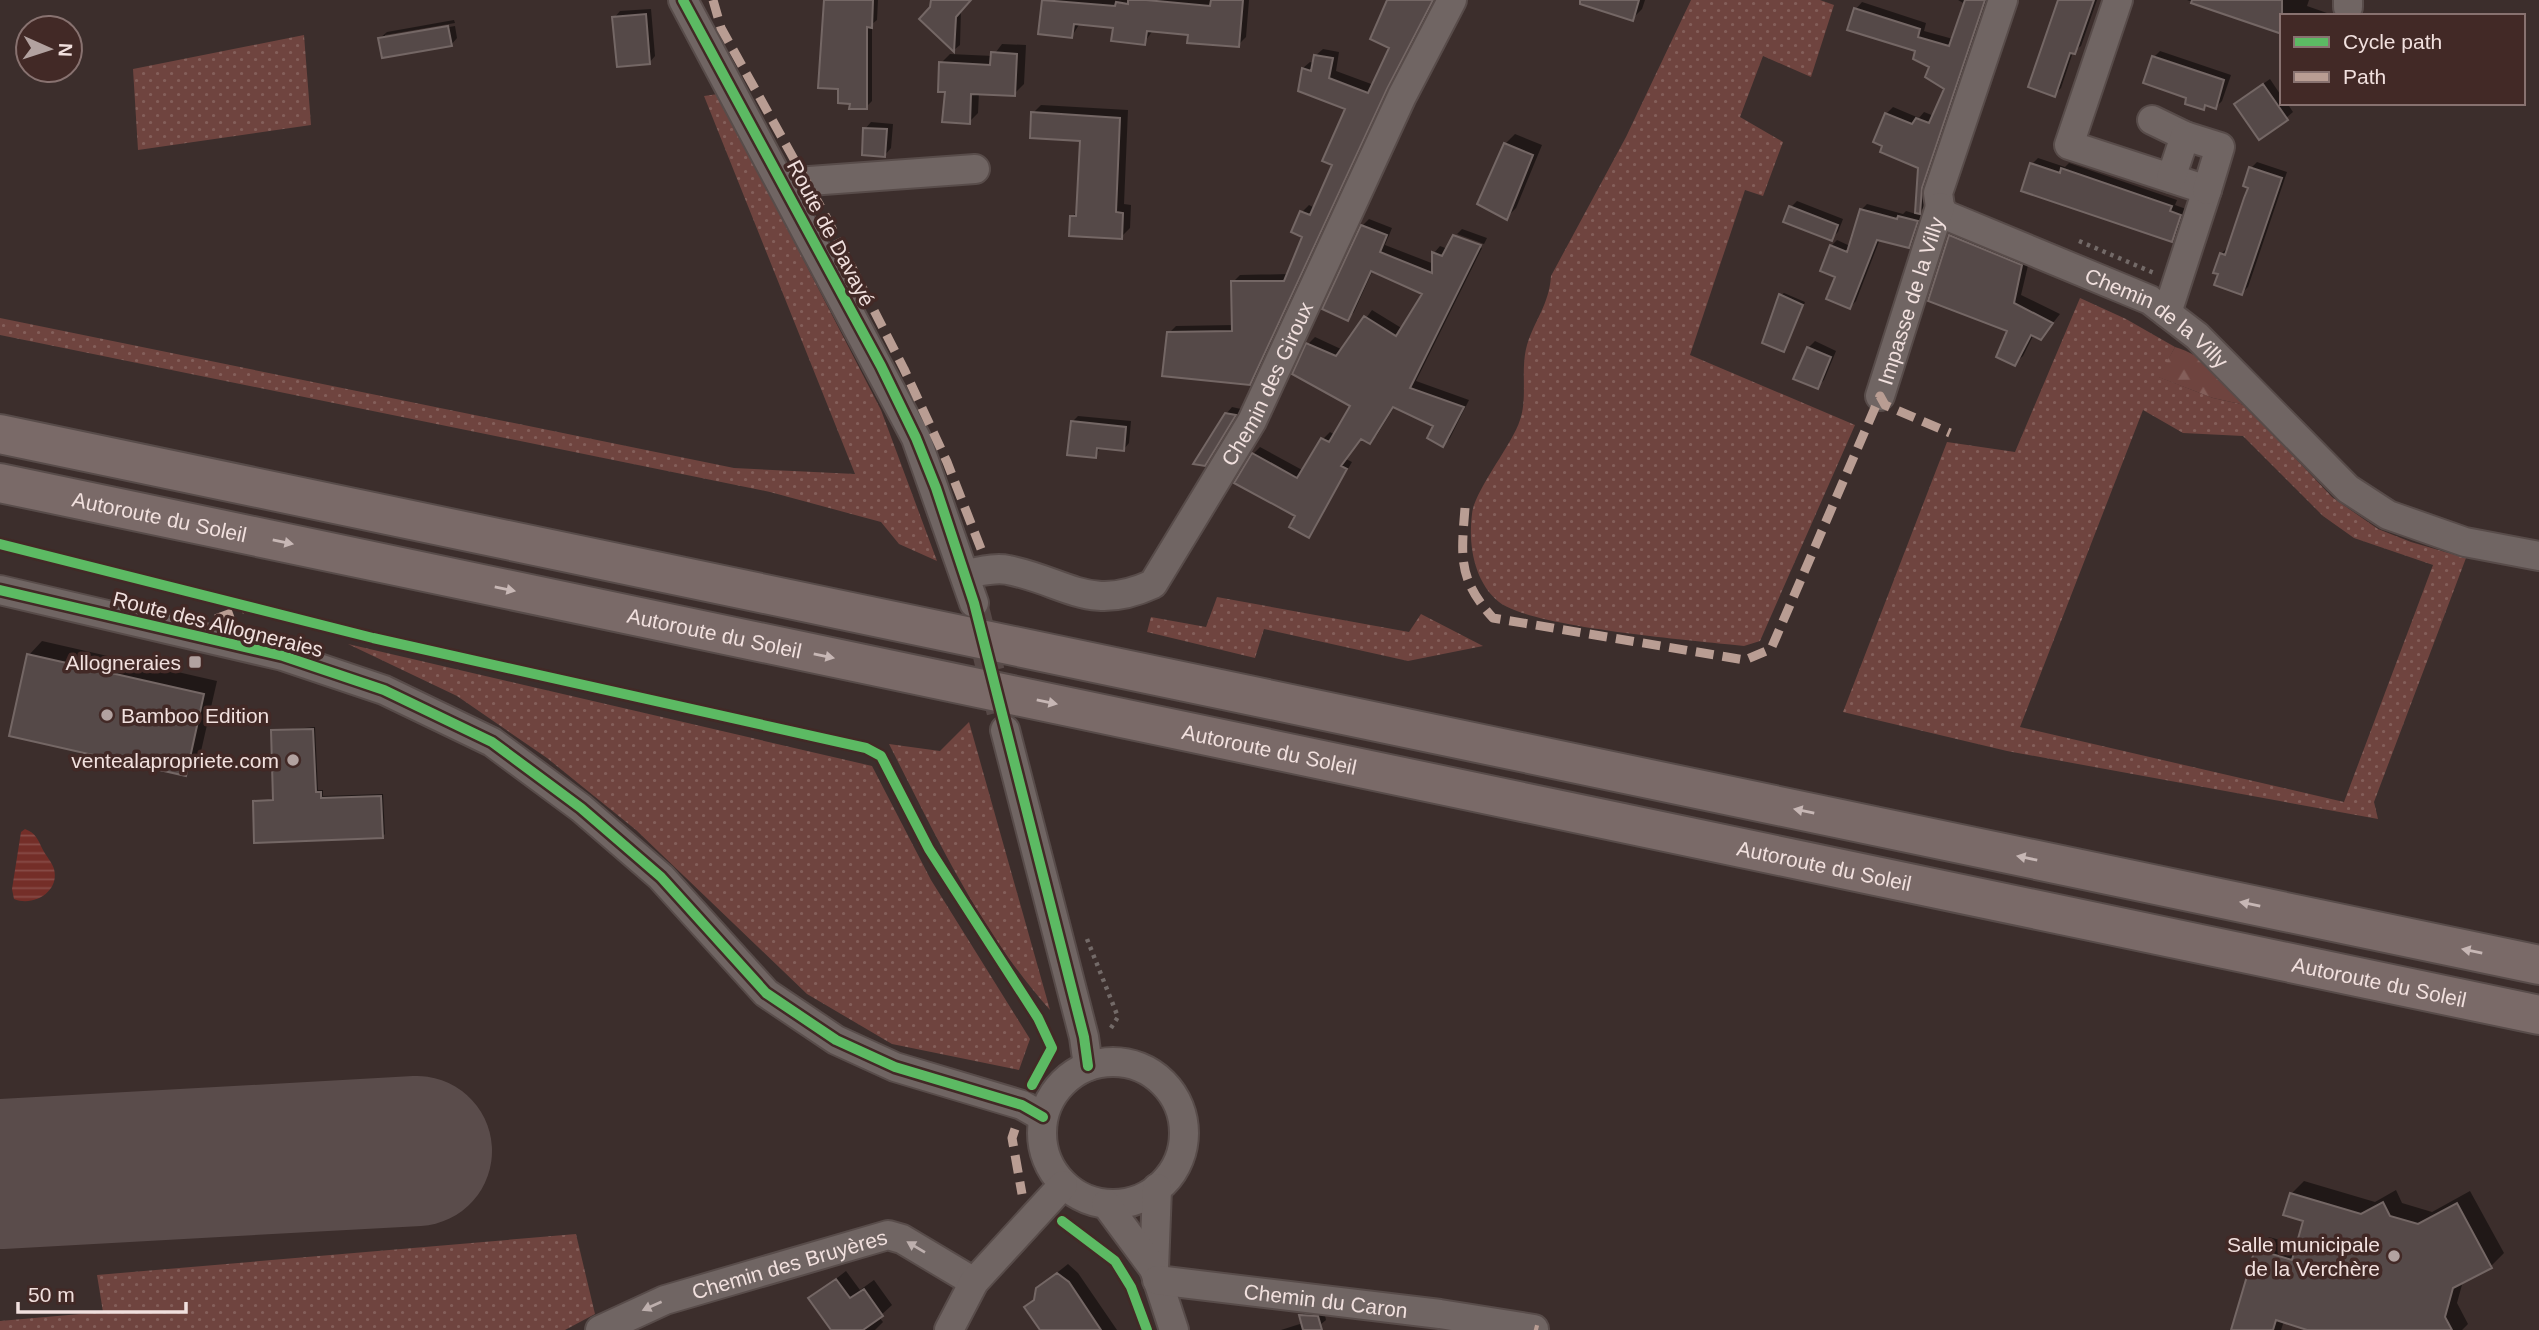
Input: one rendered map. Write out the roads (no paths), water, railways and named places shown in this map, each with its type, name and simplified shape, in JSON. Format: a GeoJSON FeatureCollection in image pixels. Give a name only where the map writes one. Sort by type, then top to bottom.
{"type":"FeatureCollection","features":[{"type":"Feature","properties":{"kind":"highway"},"geometry":{"type":"LineString","coordinates":[[0,434],[2539,965]]}},
{"type":"Feature","properties":{"kind":"highway","name":"Autoroute du Soleil"},"geometry":{"type":"LineString","coordinates":[[0,484],[2539,1015]]}},
{"type":"Feature","properties":{"kind":"street","name":"Route de Davayé"},"geometry":{"type":"LineString","coordinates":[[683,0],[881,366],[916,438],[936,488],[974,603]]}},
{"type":"Feature","properties":{"kind":"street","name":"Chemin des Giroux"},"geometry":{"type":"LineString","coordinates":[[965,574],[1006,569],[1072,592],[1107,597],[1129,595],[1153,584],[1252,421],[1402,96],[1452,0]]}},
{"type":"Feature","properties":{"kind":"street"},"geometry":{"type":"LineString","coordinates":[[1940,207],[1938,193],[2003,0]]}},
{"type":"Feature","properties":{"kind":"street"},"geometry":{"type":"LineString","coordinates":[[2118,0],[2069,145],[2207,190]]}},
{"type":"Feature","properties":{"kind":"street"},"geometry":{"type":"LineString","coordinates":[[2152,120],[2185,136],[2220,147],[2166,313]]}},
{"type":"Feature","properties":{"kind":"street"},"geometry":{"type":"LineString","coordinates":[[2171,178],[2185,136]]}},
{"type":"Feature","properties":{"kind":"street"},"geometry":{"type":"LineString","coordinates":[[782,183],[975,169]]}},
{"type":"Feature","properties":{"kind":"street","name":"Chemin de la Villy"},"geometry":{"type":"LineString","coordinates":[[1940,207],[1945,215],[2150,300],[2197,336],[2358,495],[2388,515],[2465,542],[2539,556]]}},
{"type":"Feature","properties":{"kind":"street","name":"Impasse de la Villy"},"geometry":{"type":"LineString","coordinates":[[1880,396],[1940,207]]}},
{"type":"Feature","properties":{"kind":"street","name":"Route des Allogneraies"},"geometry":{"type":"LineString","coordinates":[[0,590],[283,656],[384,690],[492,742],[581,808],[661,877],[766,993],[776,1000],[836,1040],[895,1067],[1022,1105],[1043,1117]]}},
{"type":"Feature","properties":{"kind":"street"},"geometry":{"type":"LineString","coordinates":[[1005,730],[1084,1037],[1088,1066]]}},
{"type":"Feature","properties":{"kind":"street"},"geometry":{"type":"LineString","coordinates":[[1110,1062],[1132,1064],[1152,1074],[1168,1089],[1179,1108],[1182,1141],[1172,1172],[1157,1188],[1142,1198],[1107,1204],[1089,1200],[1063,1185],[1047,1161],[1042,1140],[1043,1117],[1052,1095],[1068,1077],[1088,1066],[1110,1062]]}},
{"type":"Feature","properties":{"kind":"street"},"geometry":{"type":"LineString","coordinates":[[949,1330],[974,1282],[1063,1185]]}},
{"type":"Feature","properties":{"kind":"street"},"geometry":{"type":"LineString","coordinates":[[1156,1275],[1157,1188]]}},
{"type":"Feature","properties":{"kind":"street"},"geometry":{"type":"LineString","coordinates":[[1107,1204],[1156,1275],[1174,1330]]}},
{"type":"Feature","properties":{"kind":"street","name":"Chemin des Bruyères"},"geometry":{"type":"LineString","coordinates":[[600,1330],[665,1300],[888,1235],[902,1239],[974,1282]]}},
{"type":"Feature","properties":{"kind":"street","name":"Chemin du Caron"},"geometry":{"type":"LineString","coordinates":[[1156,1275],[1534,1329]]}},
{"type":"Feature","properties":{"kind":"tunnel"},"geometry":{"type":"LineString","coordinates":[[974,603],[1005,730]]}},
{"type":"Feature","properties":{"kind":"place","name":"Allogneraies"},"geometry":{"type":"Point","coordinates":[195,662]}},
{"type":"Feature","properties":{"kind":"place","name":"Bamboo Edition"},"geometry":{"type":"Point","coordinates":[107,715]}},
{"type":"Feature","properties":{"kind":"place","name":"ventealapropriete.com"},"geometry":{"type":"Point","coordinates":[293,760]}},
{"type":"Feature","properties":{"kind":"place","name":"Salle municipale de la Verchère"},"geometry":{"type":"Point","coordinates":[2394,1256]}}]}
